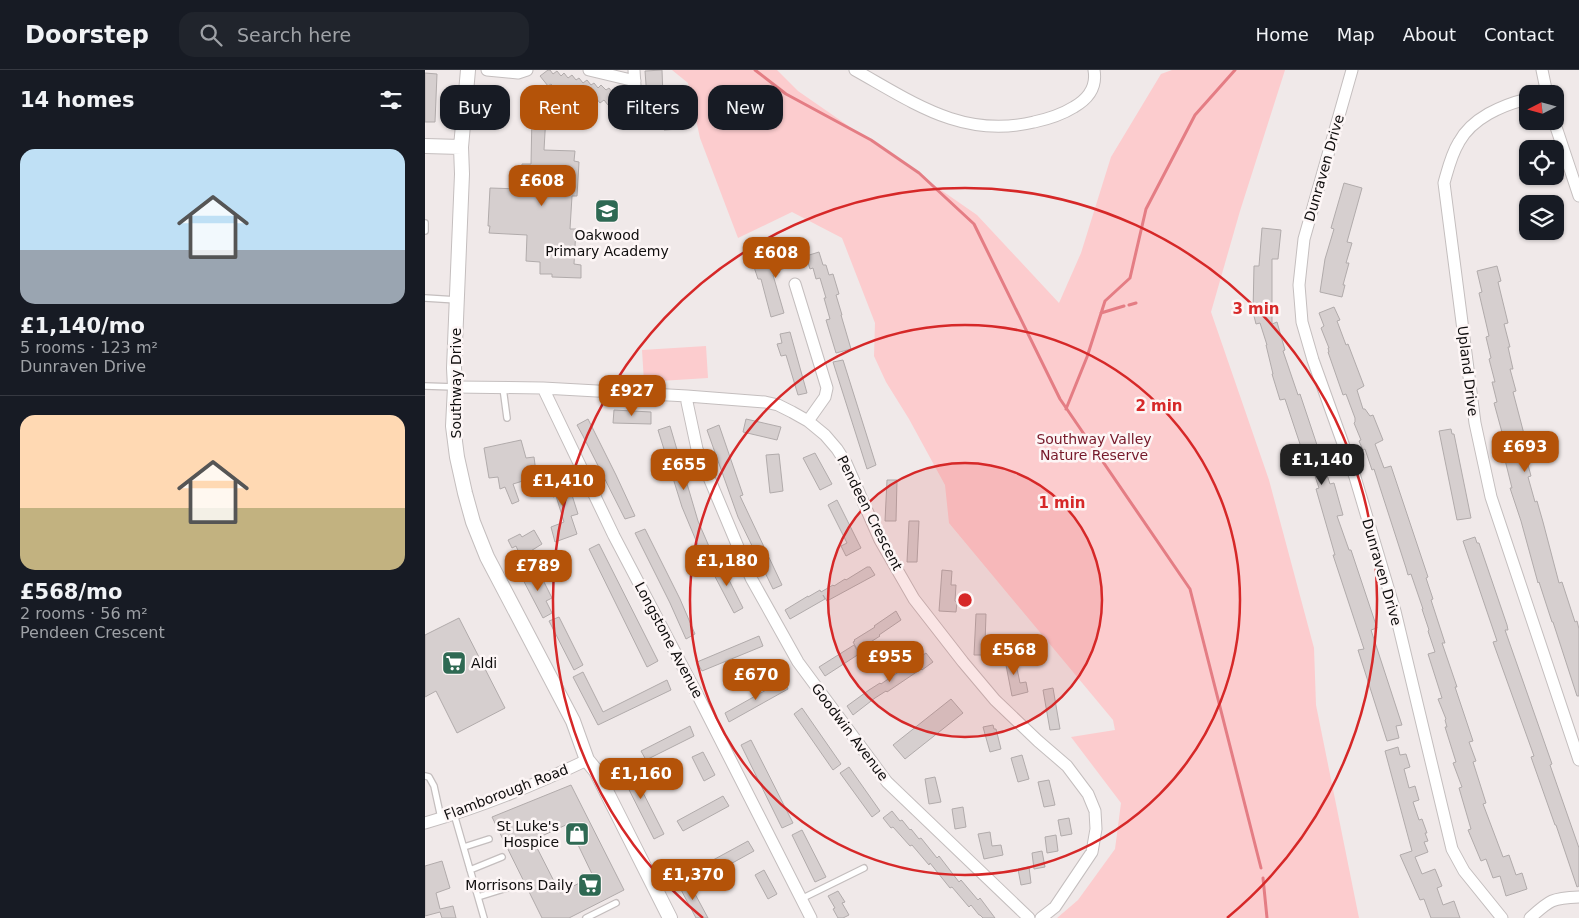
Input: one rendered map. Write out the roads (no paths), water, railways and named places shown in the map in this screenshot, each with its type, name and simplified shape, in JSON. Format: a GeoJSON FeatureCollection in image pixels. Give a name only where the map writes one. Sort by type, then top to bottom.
{"type":"FeatureCollection","features":[{"type":"Feature","properties":{"kind":"street","name":"Southway Drive"},"geometry":{"type":"LineString","coordinates":[[468,70],[461,147],[462,174],[453,426],[457,457],[465,493],[473,522],[487,557],[573,721],[587,760],[596,771],[670,918]]}},
{"type":"Feature","properties":{"kind":"street"},"geometry":{"type":"LineString","coordinates":[[487,70],[518,73],[527,70]]}},
{"type":"Feature","properties":{"kind":"street"},"geometry":{"type":"LineString","coordinates":[[589,70],[634,75]]}},
{"type":"Feature","properties":{"kind":"street"},"geometry":{"type":"LineString","coordinates":[[855,70],[936,114],[967,124],[991,127],[1025,124],[1049,119],[1065,112],[1087,98],[1095,76],[1094,70]]}},
{"type":"Feature","properties":{"kind":"street","name":"Dunraven Drive"},"geometry":{"type":"LineString","coordinates":[[1353,70],[1304,239],[1299,286],[1302,322],[1313,360],[1355,477],[1395,611],[1452,849],[1464,871],[1502,918]]}},
{"type":"Feature","properties":{"kind":"street"},"geometry":{"type":"LineString","coordinates":[[1542,70],[1545,85]]}},
{"type":"Feature","properties":{"kind":"street","name":"Upland Drive"},"geometry":{"type":"LineString","coordinates":[[1519,101],[1495,110],[1475,123],[1459,141],[1444,184],[1475,423],[1491,497],[1579,760]]}},
{"type":"Feature","properties":{"kind":"street"},"geometry":{"type":"LineString","coordinates":[[1557,130],[1579,196]]}},
{"type":"Feature","properties":{"kind":"street"},"geometry":{"type":"LineString","coordinates":[[425,146],[461,147]]}},
{"type":"Feature","properties":{"kind":"street"},"geometry":{"type":"LineString","coordinates":[[795,284],[827,388],[825,397],[808,421]]}},
{"type":"Feature","properties":{"kind":"street","name":"Pendeen Crescent"},"geometry":{"type":"LineString","coordinates":[[455,387],[543,388],[765,402],[778,405],[808,421],[825,434],[846,463],[880,540],[914,599],[959,658],[995,700],[1067,766],[1088,794],[1095,811],[1096,829],[1092,852],[1055,907],[1041,918]]}},
{"type":"Feature","properties":{"kind":"street","name":"Longstone Avenue"},"geometry":{"type":"LineString","coordinates":[[543,388],[614,536],[811,918]]}},
{"type":"Feature","properties":{"kind":"street","name":"Goodwin Avenue"},"geometry":{"type":"LineString","coordinates":[[687,396],[697,449],[751,578],[798,662],[887,782],[1029,918]]}},
{"type":"Feature","properties":{"kind":"street","name":"Flamborough Road"},"geometry":{"type":"LineString","coordinates":[[425,823],[498,799],[587,760]]}},
{"type":"Feature","properties":{"kind":"street"},"geometry":{"type":"LineString","coordinates":[[1531,918],[1548,902],[1561,897],[1579,896]]}},
{"type":"Feature","properties":{"kind":"lane"},"geometry":{"type":"LineString","coordinates":[[425,223],[425,231]]}},
{"type":"Feature","properties":{"kind":"lane"},"geometry":{"type":"LineString","coordinates":[[425,298],[457,300]]}},
{"type":"Feature","properties":{"kind":"lane"},"geometry":{"type":"LineString","coordinates":[[425,386],[455,387]]}},
{"type":"Feature","properties":{"kind":"lane"},"geometry":{"type":"LineString","coordinates":[[503,388],[507,418]]}},
{"type":"Feature","properties":{"kind":"lane"},"geometry":{"type":"LineString","coordinates":[[425,776],[429,777],[434,786],[441,818]]}},
{"type":"Feature","properties":{"kind":"lane"},"geometry":{"type":"LineString","coordinates":[[454,814],[484,918]]}},
{"type":"Feature","properties":{"kind":"lane"},"geometry":{"type":"LineString","coordinates":[[463,847],[489,839]]}},
{"type":"Feature","properties":{"kind":"lane"},"geometry":{"type":"LineString","coordinates":[[470,870],[502,857]]}},
{"type":"Feature","properties":{"kind":"lane"},"geometry":{"type":"LineString","coordinates":[[801,899],[864,868]]}},
{"type":"Feature","properties":{"kind":"lane"},"geometry":{"type":"LineString","coordinates":[[478,897],[513,886]]}},
{"type":"Feature","properties":{"kind":"lane"},"geometry":{"type":"LineString","coordinates":[[586,918],[616,903]]}},
{"type":"Feature","properties":{"kind":"waterway"},"geometry":{"type":"LineString","coordinates":[[755,70],[786,94],[871,140],[919,173],[974,224],[1060,399],[1190,589],[1261,868]]}},
{"type":"Feature","properties":{"kind":"waterway"},"geometry":{"type":"LineString","coordinates":[[1066,409],[1087,357],[1105,301],[1130,278],[1146,209],[1195,115],[1235,70]]}},
{"type":"Feature","properties":{"kind":"waterway"},"geometry":{"type":"LineString","coordinates":[[1129,305],[1136,303]]}},
{"type":"Feature","properties":{"kind":"waterway"},"geometry":{"type":"LineString","coordinates":[[1101,313],[1124,306]]}},
{"type":"Feature","properties":{"kind":"waterway"},"geometry":{"type":"LineString","coordinates":[[1263,878],[1267,918]]}},
{"type":"Feature","properties":{"kind":"place","name":"Oakwood Primary Academy"},"geometry":{"type":"Point","coordinates":[607,211]}},
{"type":"Feature","properties":{"kind":"place","name":"Aldi"},"geometry":{"type":"Point","coordinates":[454,663]}},
{"type":"Feature","properties":{"kind":"place","name":"St Luke's Hospice"},"geometry":{"type":"Point","coordinates":[577,834]}},
{"type":"Feature","properties":{"kind":"place","name":"Morrisons Daily"},"geometry":{"type":"Point","coordinates":[590,885]}},
{"type":"Feature","properties":{"kind":"park label","name":"Southway Valley Nature Reserve"},"geometry":{"type":"Point","coordinates":[1094,448]}}]}
